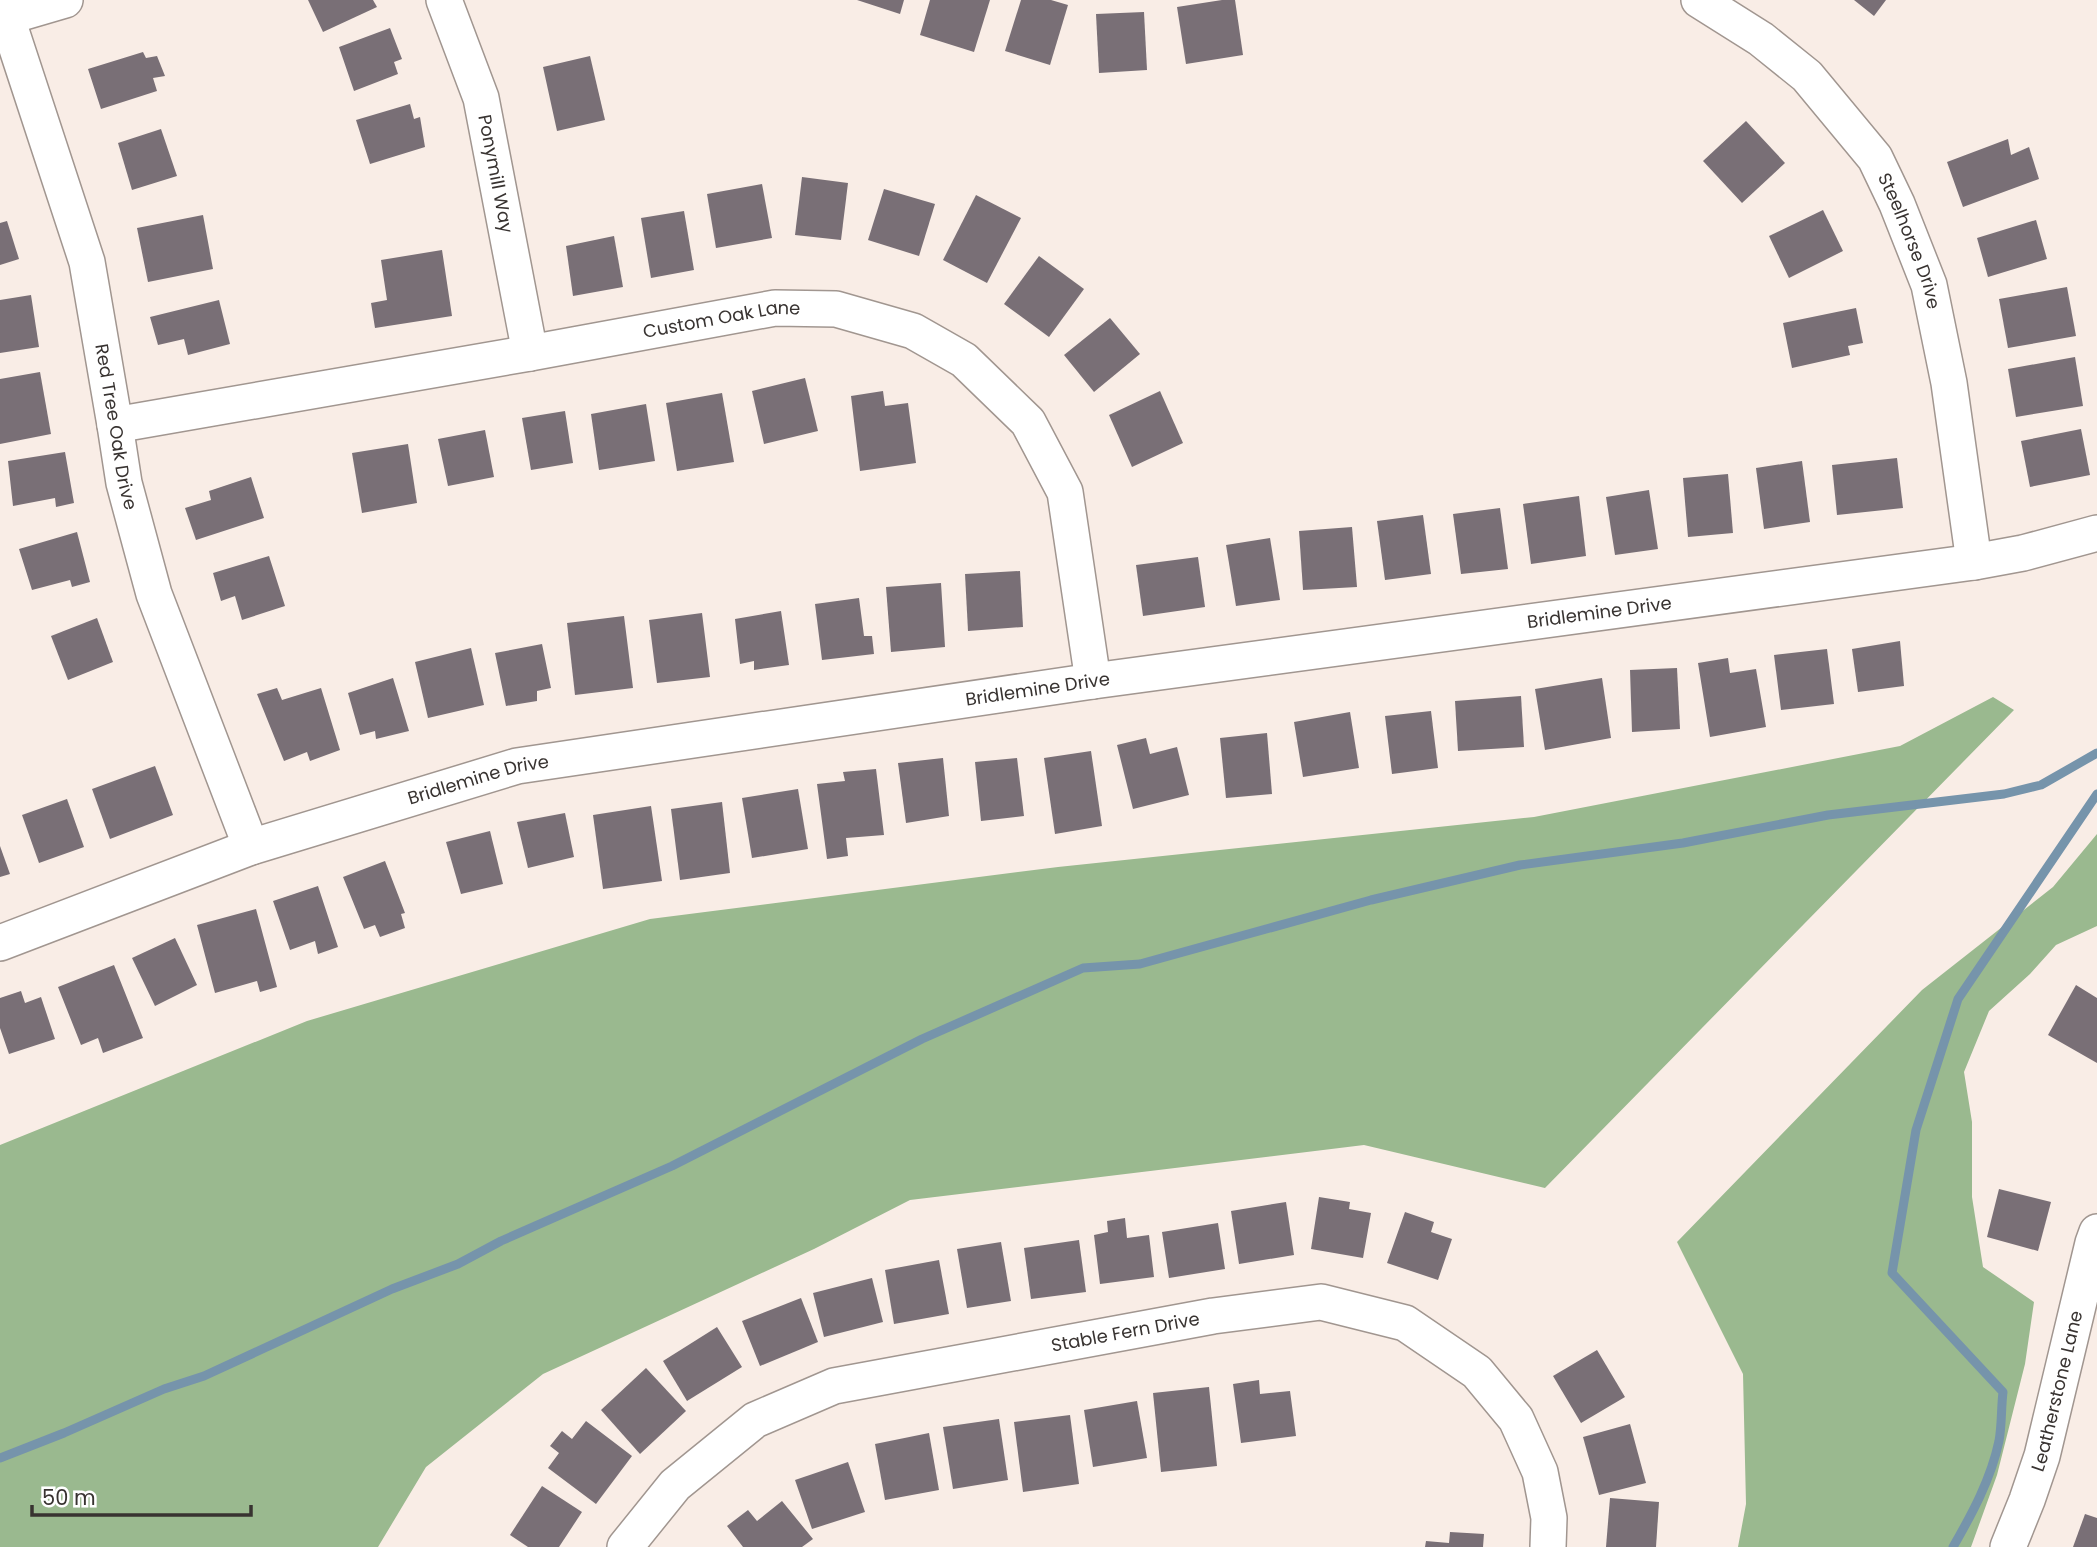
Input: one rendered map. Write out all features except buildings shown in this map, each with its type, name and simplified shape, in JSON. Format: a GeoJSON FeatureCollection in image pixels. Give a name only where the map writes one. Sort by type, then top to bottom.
{"type":"FeatureCollection","features":[{"type":"Feature","properties":{"kind":"street"},"geometry":{"type":"LineString","coordinates":[[4,9],[65,0]]}},
{"type":"Feature","properties":{"kind":"street","name":"Ponymill Way"},"geometry":{"type":"LineString","coordinates":[[444,0],[481,98],[530,354]]}},
{"type":"Feature","properties":{"kind":"street","name":"Steelhorse Drive"},"geometry":{"type":"LineString","coordinates":[[1699,0],[1761,39],[1807,76],[1875,158],[1898,204],[1929,285],[1949,383],[1974,562]]}},
{"type":"Feature","properties":{"kind":"street","name":"Red Tree Oak Drive"},"geometry":{"type":"LineString","coordinates":[[4,9],[87,262],[124,483],[154,594],[251,847]]}},
{"type":"Feature","properties":{"kind":"street","name":"Custom Oak Lane"},"geometry":{"type":"LineString","coordinates":[[116,425],[530,354],[775,308],[836,309],[914,331],[964,360],[1028,422],[1065,492],[1093,681]]}},
{"type":"Feature","properties":{"kind":"street","name":"Bridlemine Drive"},"geometry":{"type":"LineString","coordinates":[[0,943],[251,847],[517,766],[1093,681],[1974,562],[2023,553],[2097,533]]}},
{"type":"Feature","properties":{"kind":"street","name":"Leatherstone Lane"},"geometry":{"type":"LineString","coordinates":[[2008,1547],[2042,1456],[2097,1232]]}},
{"type":"Feature","properties":{"kind":"street","name":"Stable Fern Drive"},"geometry":{"type":"LineString","coordinates":[[625,1547],[675,1485],[755,1420],[834,1386],[1213,1316],[1321,1302],[1405,1323],[1477,1372],[1516,1419],[1540,1472],[1549,1518],[1548,1547]]}},
{"type":"Feature","properties":{"kind":"green space"},"geometry":{"type":"Polygon","coordinates":[[[1993,697],[2014,710],[1545,1188],[1364,1145],[910,1200],[814,1249],[543,1374],[426,1467],[378,1547],[0,1547],[0,1145],[307,1021],[650,919],[1058,867],[1534,817],[1900,746],[1993,697]]]}},
{"type":"Feature","properties":{"kind":"green space"},"geometry":{"type":"Polygon","coordinates":[[[2097,834],[2097,926],[2056,945],[2030,974],[1989,1011],[1964,1072],[1972,1122],[1972,1197],[1983,1267],[2034,1302],[2025,1364],[1997,1475],[1971,1547],[1738,1547],[1746,1504],[1743,1374],[1677,1242],[1922,990],[2053,887],[2097,834]]]}},
{"type":"Feature","properties":{"kind":"waterway"},"geometry":{"type":"LineString","coordinates":[[0,1458],[164,1389],[204,1376],[392,1289],[458,1264],[501,1241],[672,1166],[922,1039],[1083,968],[1140,964],[1371,900],[1520,865],[1683,843],[1828,815],[2004,794],[2041,785],[2097,753]]}},
{"type":"Feature","properties":{"kind":"waterway"},"geometry":{"type":"LineString","coordinates":[[1953,1547],[1974,1509],[1996,1455],[2003,1392],[1892,1273],[1916,1130],[1958,999],[2097,794]]}}]}
